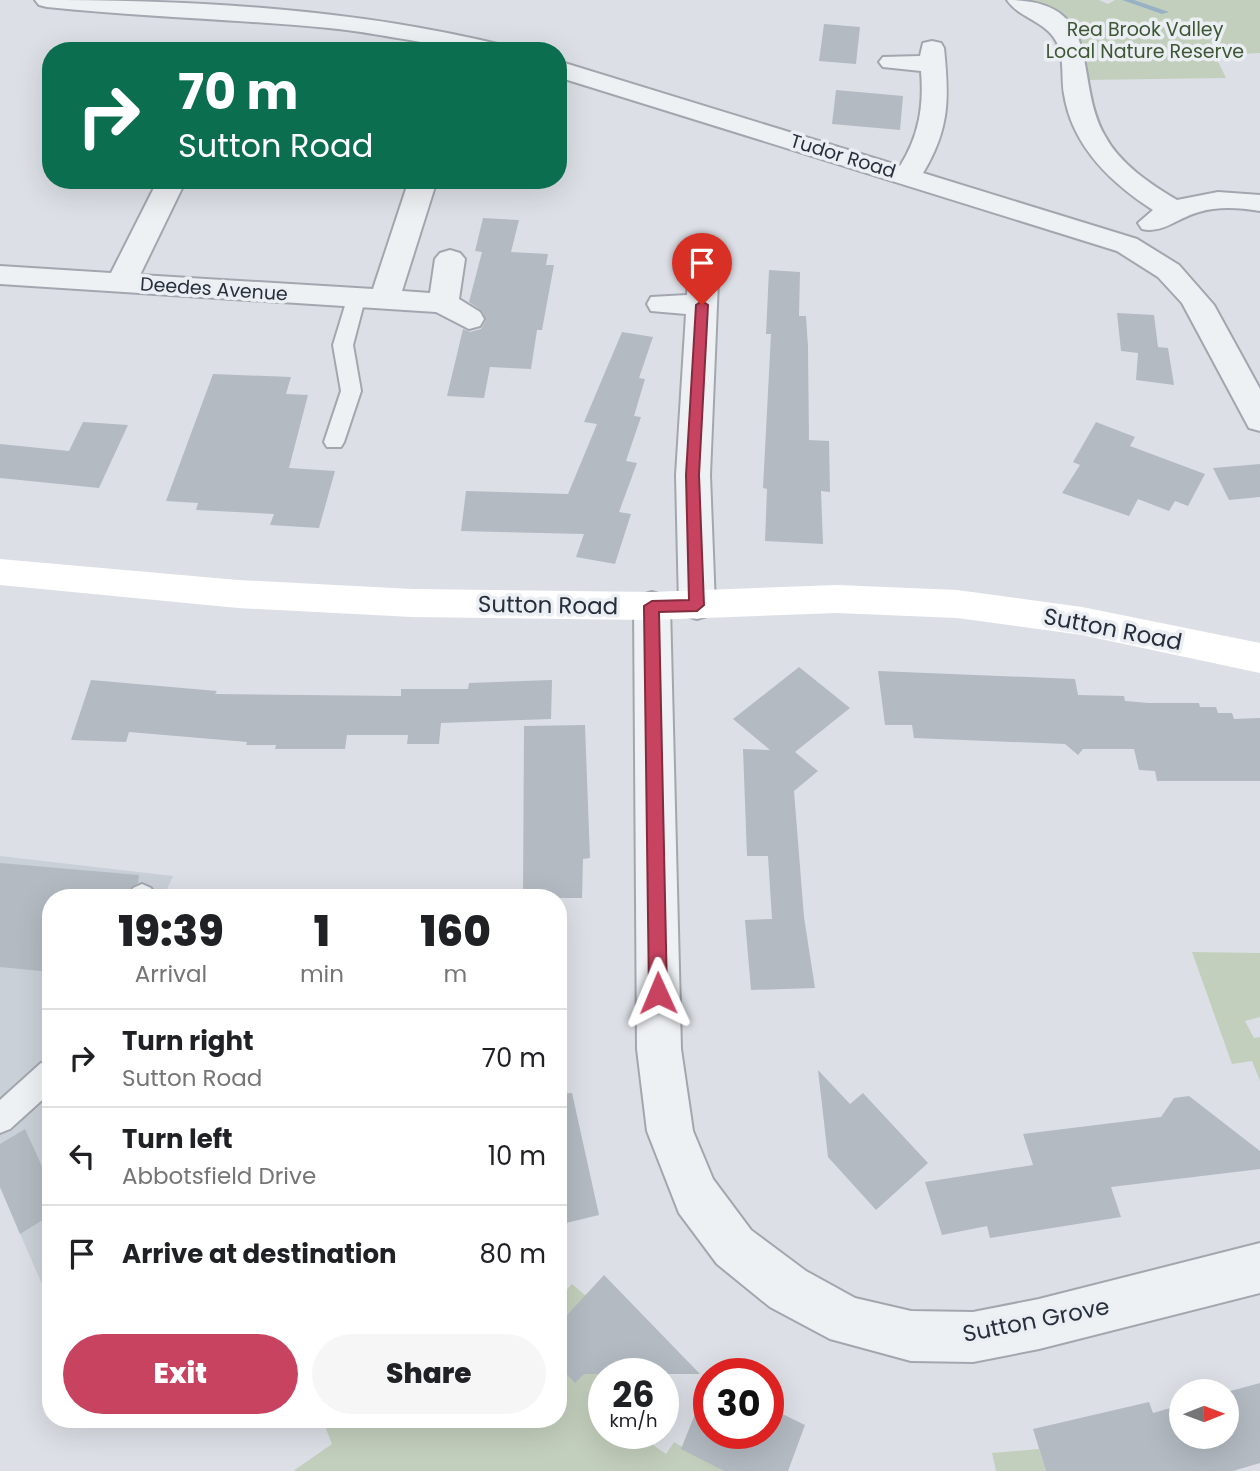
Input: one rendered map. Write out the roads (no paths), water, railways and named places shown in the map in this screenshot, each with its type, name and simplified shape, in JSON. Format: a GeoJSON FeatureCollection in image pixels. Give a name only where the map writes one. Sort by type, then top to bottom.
{"type":"FeatureCollection","features":[{"type":"Feature","properties":{"kind":"street"},"geometry":{"type":"LineString","coordinates":[[1019,0],[1053,20],[1074,47],[1076,85],[1090,134],[1132,183],[1173,210]]}},
{"type":"Feature","properties":{"kind":"street"},"geometry":{"type":"LineString","coordinates":[[60,1],[317,9],[457,42]]}},
{"type":"Feature","properties":{"kind":"street"},"geometry":{"type":"LineString","coordinates":[[892,62],[932,56],[934,127],[928,146],[908,176]]}},
{"type":"Feature","properties":{"kind":"street","name":"Tudor Road"},"geometry":{"type":"LineString","coordinates":[[567,72],[1127,245],[1161,265],[1182,282],[1218,340],[1260,420]]}},
{"type":"Feature","properties":{"kind":"street"},"geometry":{"type":"LineString","coordinates":[[121,283],[168,189]]}},
{"type":"Feature","properties":{"kind":"street"},"geometry":{"type":"LineString","coordinates":[[370,300],[419,189]]}},
{"type":"Feature","properties":{"kind":"street"},"geometry":{"type":"LineString","coordinates":[[1127,245],[1173,210],[1209,201],[1260,204]]}},
{"type":"Feature","properties":{"kind":"street"},"geometry":{"type":"LineString","coordinates":[[450,259],[436,303],[469,319]]}},
{"type":"Feature","properties":{"kind":"street","name":"Deedes Avenue"},"geometry":{"type":"LineString","coordinates":[[0,275],[436,303]]}},
{"type":"Feature","properties":{"kind":"street"},"geometry":{"type":"LineString","coordinates":[[662,304],[702,293],[692,475],[697,605]]}},
{"type":"Feature","properties":{"kind":"street","name":"Sutton Road"},"geometry":{"type":"LineString","coordinates":[[0,572],[238,594],[388,602],[652,606],[838,599],[957,604],[1082,621],[1260,658]]}},
{"type":"Feature","properties":{"kind":"street","name":"Sutton Grove"},"geometry":{"type":"LineString","coordinates":[[652,606],[659,1049],[670,1131],[696,1196],[734,1247],[788,1289],[848,1321],[911,1336],[973,1337],[1039,1324],[1260,1268]]}},
{"type":"Feature","properties":{"kind":"lane"},"geometry":{"type":"LineString","coordinates":[[334,442],[351,391],[343,345],[370,300]]}},
{"type":"Feature","properties":{"kind":"lane"},"geometry":{"type":"LineString","coordinates":[[0,1119],[42,1081]]}},
{"type":"Feature","properties":{"kind":"waterway"},"geometry":{"type":"LineString","coordinates":[[1126,0],[1165,12]]}},
{"type":"Feature","properties":{"kind":"park label","name":"Rea Brook Valley Local Nature Reserve"},"geometry":{"type":"Point","coordinates":[1145,40]}}]}
